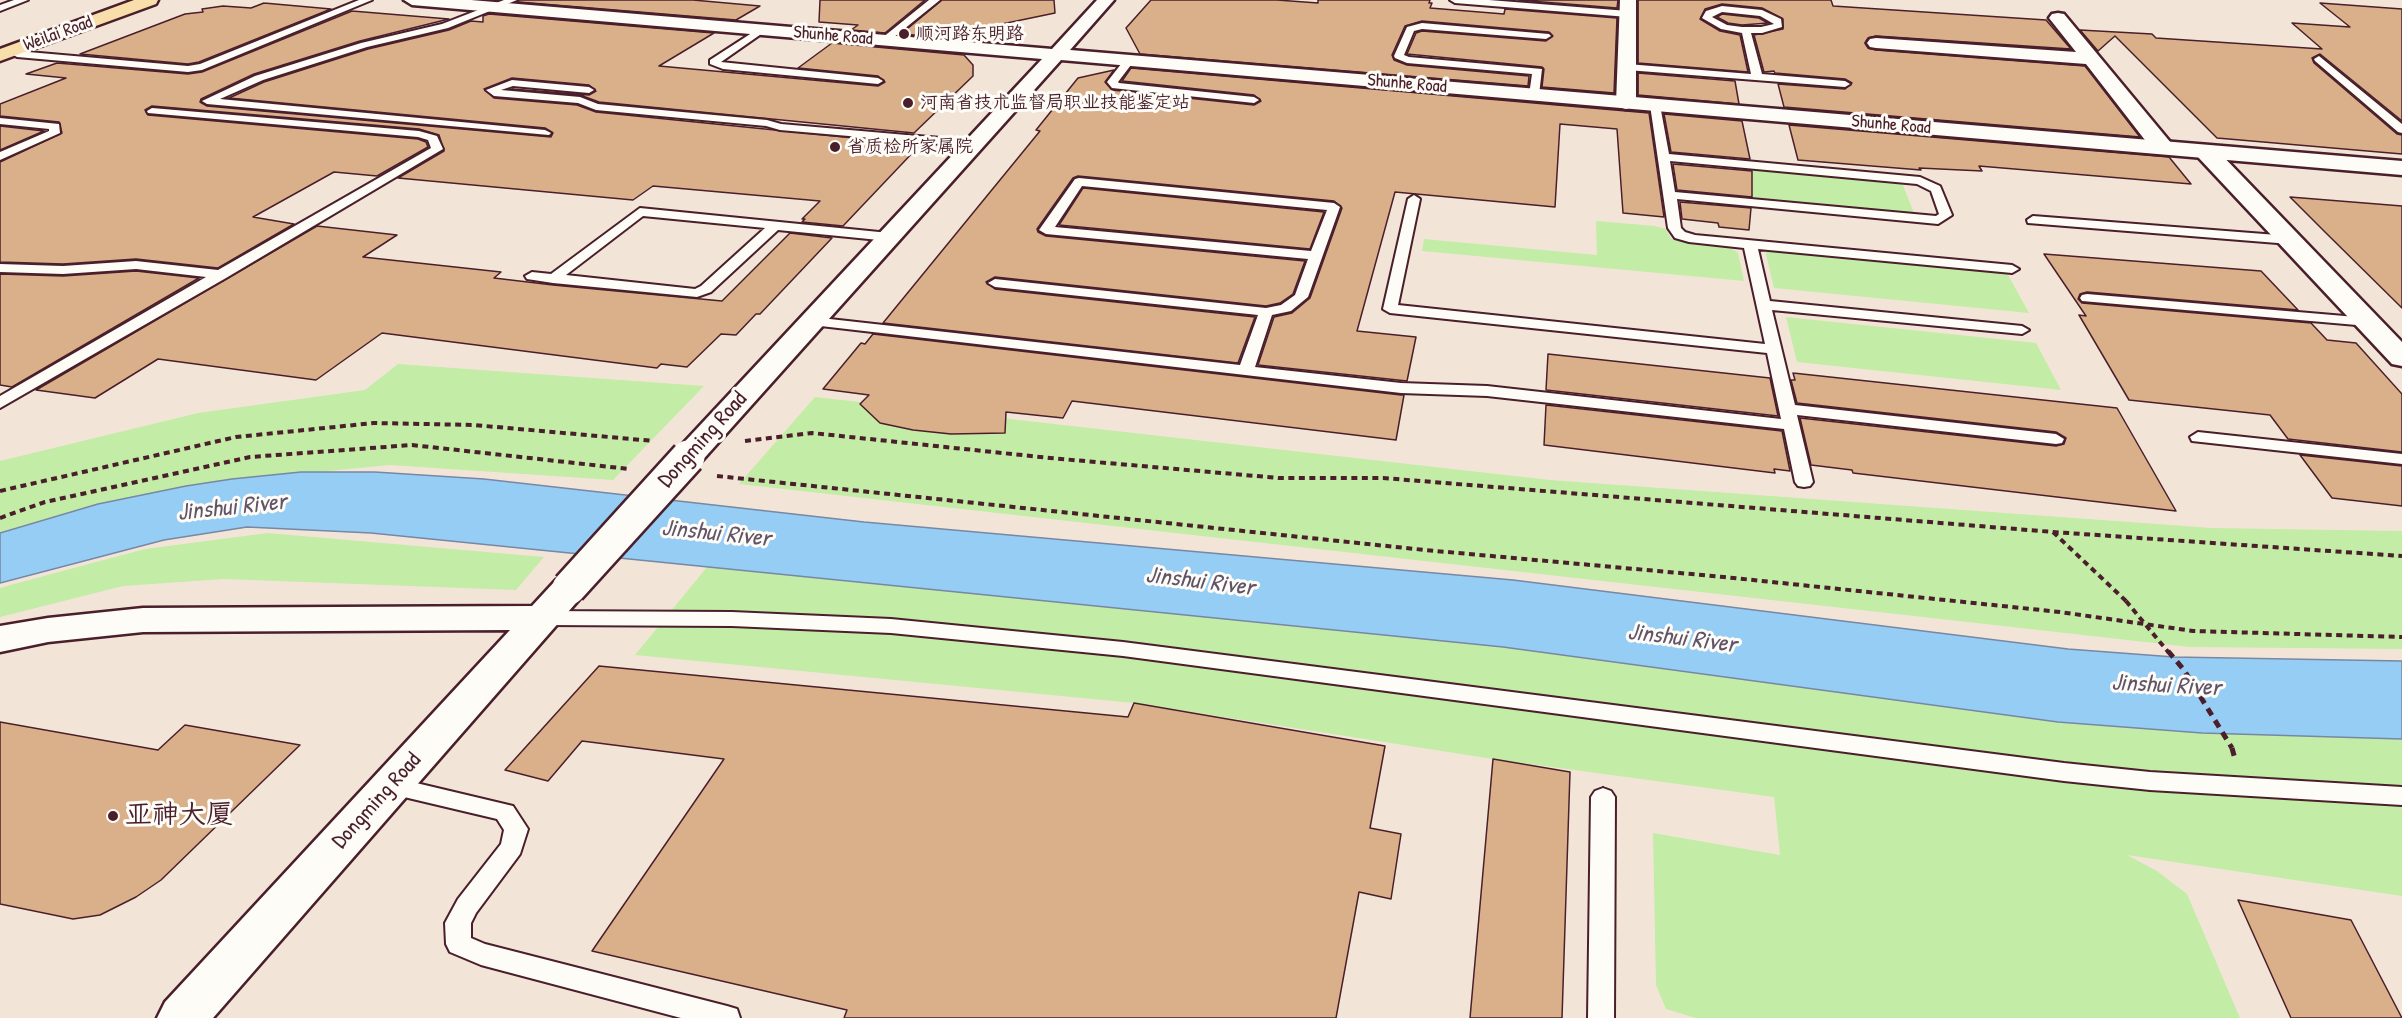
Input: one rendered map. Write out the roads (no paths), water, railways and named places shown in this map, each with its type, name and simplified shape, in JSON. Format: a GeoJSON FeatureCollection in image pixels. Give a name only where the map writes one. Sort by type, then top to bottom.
{"type":"FeatureCollection","features":[{"type":"Feature","properties":{"kind":"main road","name":"Weilai Road"},"geometry":{"type":"LineString","coordinates":[[0,40],[112,0]]}},
{"type":"Feature","properties":{"kind":"main road","name":"Weilai Road"},"geometry":{"type":"LineString","coordinates":[[0,65],[16,51],[150,0]]}},
{"type":"Feature","properties":{"kind":"street","name":"Shunhe Road"},"geometry":{"type":"LineString","coordinates":[[412,0],[504,4],[761,30],[2402,168]]}},
{"type":"Feature","properties":{"kind":"street","name":"Dongming Road"},"geometry":{"type":"LineString","coordinates":[[182,1018],[556,603],[699,459],[812,321],[1106,0]]}},
{"type":"Feature","properties":{"kind":"street"},"geometry":{"type":"LineString","coordinates":[[1626,103],[1628,7]]}},
{"type":"Feature","properties":{"kind":"street"},"geometry":{"type":"LineString","coordinates":[[2058,18],[2163,148]]}},
{"type":"Feature","properties":{"kind":"street"},"geometry":{"type":"LineString","coordinates":[[1876,43],[2091,59]]}},
{"type":"Feature","properties":{"kind":"street"},"geometry":{"type":"LineString","coordinates":[[2206,152],[2402,358]]}},
{"type":"Feature","properties":{"kind":"street"},"geometry":{"type":"LineString","coordinates":[[0,639],[48,630],[143,620],[556,603]]}},
{"type":"Feature","properties":{"kind":"lane"},"geometry":{"type":"LineString","coordinates":[[0,8],[23,0]]}},
{"type":"Feature","properties":{"kind":"lane"},"geometry":{"type":"LineString","coordinates":[[16,51],[188,69],[202,67],[215,64],[367,0]]}},
{"type":"Feature","properties":{"kind":"lane"},"geometry":{"type":"LineString","coordinates":[[885,40],[935,0]]}},
{"type":"Feature","properties":{"kind":"lane"},"geometry":{"type":"LineString","coordinates":[[1455,0],[1628,7]]}},
{"type":"Feature","properties":{"kind":"lane"},"geometry":{"type":"LineString","coordinates":[[504,4],[445,26],[364,45],[259,78],[207,102],[545,133]]}},
{"type":"Feature","properties":{"kind":"lane"},"geometry":{"type":"LineString","coordinates":[[1722,9],[1742,9],[1770,15],[1779,22],[1779,25],[1770,29],[1746,30],[1716,24],[1710,21],[1707,15],[1722,9]]}},
{"type":"Feature","properties":{"kind":"lane"},"geometry":{"type":"LineString","coordinates":[[1534,95],[1538,71],[1407,60],[1398,56],[1410,29],[1422,26],[1546,36]]}},
{"type":"Feature","properties":{"kind":"lane"},"geometry":{"type":"LineString","coordinates":[[761,30],[714,62],[723,66],[878,81]]}},
{"type":"Feature","properties":{"kind":"lane"},"geometry":{"type":"LineString","coordinates":[[1746,30],[1757,77]]}},
{"type":"Feature","properties":{"kind":"lane"},"geometry":{"type":"LineString","coordinates":[[2319,59],[2402,130]]}},
{"type":"Feature","properties":{"kind":"lane"},"geometry":{"type":"LineString","coordinates":[[1129,61],[1112,82],[1116,86],[1254,100]]}},
{"type":"Feature","properties":{"kind":"lane"},"geometry":{"type":"LineString","coordinates":[[1627,67],[1845,84]]}},
{"type":"Feature","properties":{"kind":"lane"},"geometry":{"type":"LineString","coordinates":[[567,99],[580,97],[589,92],[512,83],[491,90],[494,93],[567,99],[580,100],[596,107],[767,123],[780,127],[975,144]]}},
{"type":"Feature","properties":{"kind":"lane"},"geometry":{"type":"LineString","coordinates":[[1655,105],[1675,228],[1680,235],[1694,239],[2012,269]]}},
{"type":"Feature","properties":{"kind":"lane"},"geometry":{"type":"LineString","coordinates":[[0,403],[437,149],[433,138],[418,134],[152,111]]}},
{"type":"Feature","properties":{"kind":"lane"},"geometry":{"type":"LineString","coordinates":[[0,121],[54,126],[54,133],[0,156]]}},
{"type":"Feature","properties":{"kind":"lane"},"geometry":{"type":"LineString","coordinates":[[1664,156],[1920,181],[1936,189],[1946,215],[1938,220],[1670,195]]}},
{"type":"Feature","properties":{"kind":"lane"},"geometry":{"type":"LineString","coordinates":[[995,283],[1266,312],[1286,308],[1300,297],[1316,256],[1334,207],[1080,182],[1046,230],[1316,256]]}},
{"type":"Feature","properties":{"kind":"lane"},"geometry":{"type":"LineString","coordinates":[[1414,199],[1390,309],[1774,349]]}},
{"type":"Feature","properties":{"kind":"lane"},"geometry":{"type":"LineString","coordinates":[[553,279],[640,212],[889,237]]}},
{"type":"Feature","properties":{"kind":"lane"},"geometry":{"type":"LineString","coordinates":[[2032,220],[2290,240]]}},
{"type":"Feature","properties":{"kind":"lane"},"geometry":{"type":"LineString","coordinates":[[532,276],[697,293],[706,289],[775,226]]}},
{"type":"Feature","properties":{"kind":"lane"},"geometry":{"type":"LineString","coordinates":[[1749,244],[1804,482]]}},
{"type":"Feature","properties":{"kind":"lane"},"geometry":{"type":"LineString","coordinates":[[0,268],[63,270],[136,265],[221,275]]}},
{"type":"Feature","properties":{"kind":"lane"},"geometry":{"type":"LineString","coordinates":[[2087,298],[2368,322]]}},
{"type":"Feature","properties":{"kind":"lane"},"geometry":{"type":"LineString","coordinates":[[1764,305],[2022,330]]}},
{"type":"Feature","properties":{"kind":"lane"},"geometry":{"type":"LineString","coordinates":[[1246,370],[1266,312]]}},
{"type":"Feature","properties":{"kind":"lane"},"geometry":{"type":"LineString","coordinates":[[812,321],[1401,388],[1487,391],[2056,439]]}},
{"type":"Feature","properties":{"kind":"lane"},"geometry":{"type":"LineString","coordinates":[[2198,437],[2402,459]]}},
{"type":"Feature","properties":{"kind":"lane"},"geometry":{"type":"LineString","coordinates":[[556,603],[732,619],[915,629],[1123,649],[2064,772],[2150,781],[2402,796]]}},
{"type":"Feature","properties":{"kind":"lane"},"geometry":{"type":"LineString","coordinates":[[391,786],[505,812],[516,829],[512,847],[467,906],[458,923],[459,944],[481,954],[728,1018]]}},
{"type":"Feature","properties":{"kind":"lane"},"geometry":{"type":"LineString","coordinates":[[1601,1018],[1603,797]]}},
{"type":"Feature","properties":{"kind":"water","name":"Jinshui River"},"geometry":{"type":"Polygon","coordinates":[[[301,472],[375,472],[484,479],[864,522],[1513,580],[2068,649],[2174,657],[2402,661],[2402,739],[2202,733],[2058,722],[1503,647],[371,533],[247,527],[164,540],[0,583],[0,533],[98,504],[186,486],[301,472]]]}},
{"type":"Feature","properties":{"kind":"place","name":"顺河路东明路"},"geometry":{"type":"Point","coordinates":[904,34]}},
{"type":"Feature","properties":{"kind":"place","name":"河南省技术监督局职业技能鉴定站"},"geometry":{"type":"Point","coordinates":[908,103]}},
{"type":"Feature","properties":{"kind":"place","name":"省质检所家属院"},"geometry":{"type":"Point","coordinates":[835,147]}},
{"type":"Feature","properties":{"kind":"place","name":"亚神大厦"},"geometry":{"type":"Point","coordinates":[113,816]}}]}
